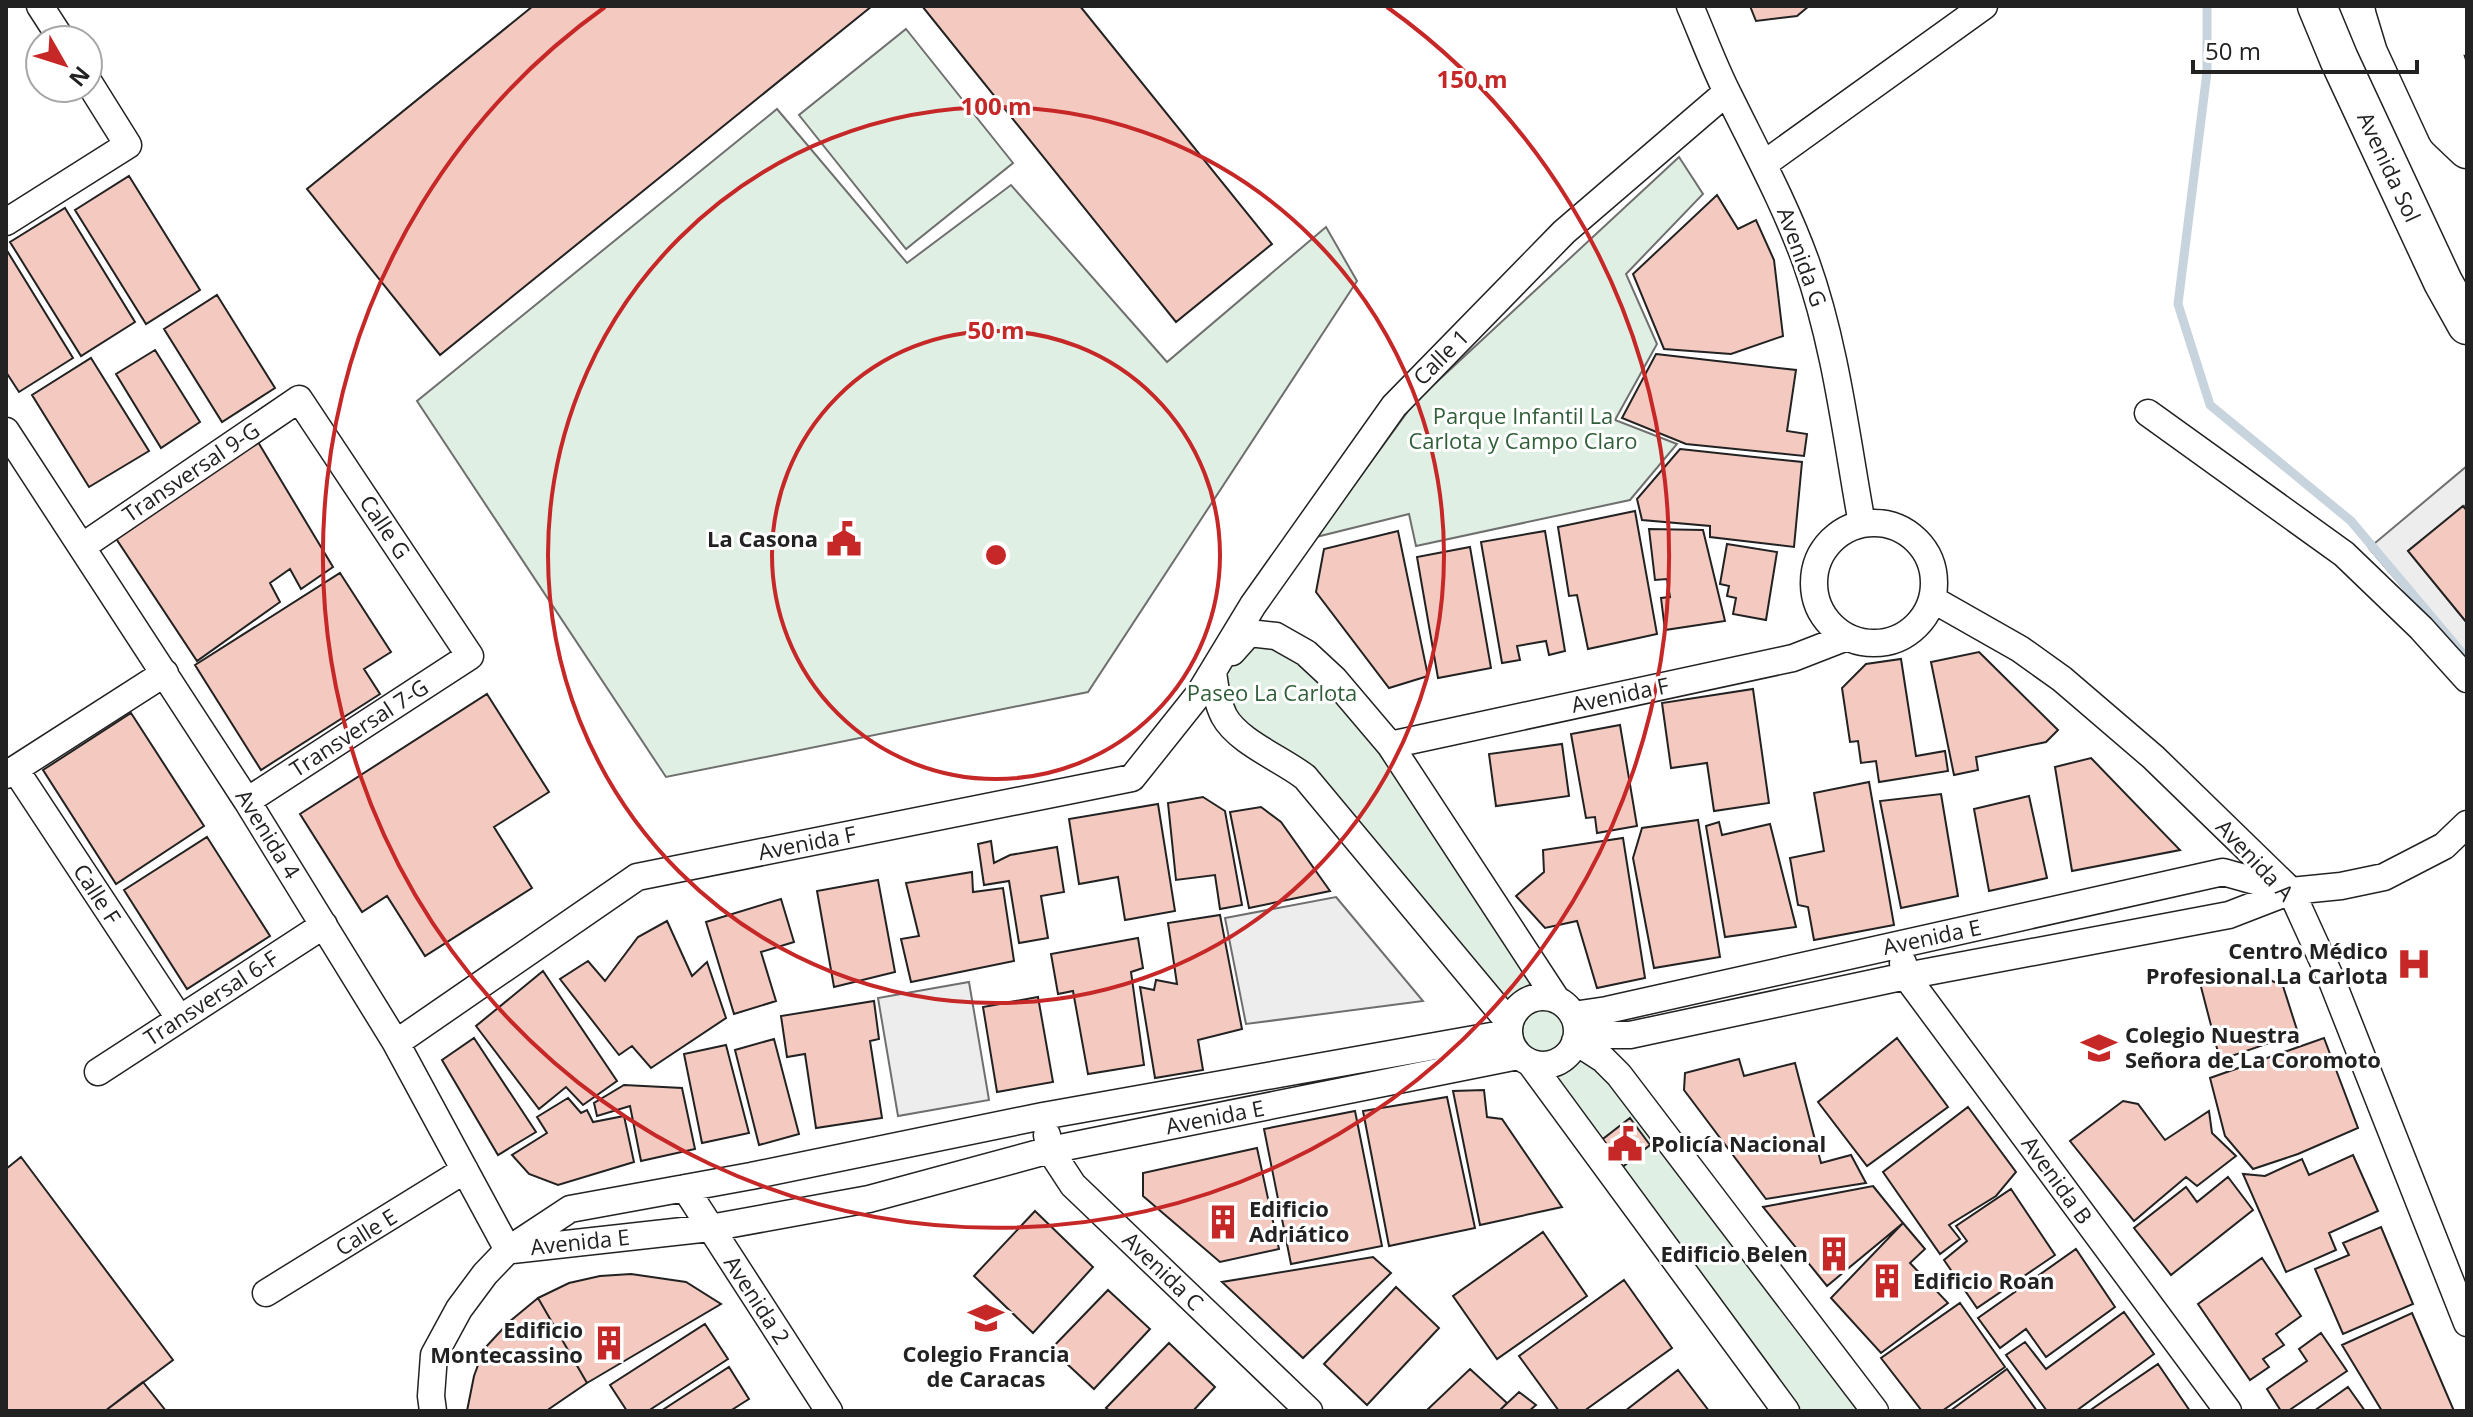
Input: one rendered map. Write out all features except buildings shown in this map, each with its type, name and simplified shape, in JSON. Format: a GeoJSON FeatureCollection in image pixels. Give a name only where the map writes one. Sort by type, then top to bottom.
{"type":"FeatureCollection","features":[{"type":"Feature","properties":{"kind":"main road"},"geometry":{"type":"LineString","coordinates":[[2294,6],[2339,59]]}},
{"type":"Feature","properties":{"kind":"main road","name":"Avenida Sol"},"geometry":{"type":"LineString","coordinates":[[2317,6],[2443,282],[2467,325]]}},
{"type":"Feature","properties":{"kind":"main road"},"geometry":{"type":"LineString","coordinates":[[2395,6],[2405,39],[2447,130],[2467,149]]}},
{"type":"Feature","properties":{"kind":"main road"},"geometry":{"type":"LineString","coordinates":[[2428,6],[2447,66],[2467,110]]}},
{"type":"Feature","properties":{"kind":"street"},"geometry":{"type":"LineString","coordinates":[[40,6],[52,24]]}},
{"type":"Feature","properties":{"kind":"street","name":"Avenida G"},"geometry":{"type":"LineString","coordinates":[[1690,6],[1727,92],[1785,204],[1826,324],[1862,524]]}},
{"type":"Feature","properties":{"kind":"street"},"geometry":{"type":"LineString","coordinates":[[1764,164],[1984,6]]}},
{"type":"Feature","properties":{"kind":"street"},"geometry":{"type":"LineString","coordinates":[[2458,6],[2467,42]]}},
{"type":"Feature","properties":{"kind":"street","name":"Calle 1"},"geometry":{"type":"LineString","coordinates":[[1213,672],[1253,605],[1394,406],[1564,232],[1727,92]]}},
{"type":"Feature","properties":{"kind":"street"},"geometry":{"type":"LineString","coordinates":[[6,222],[128,145],[102,104]]}},
{"type":"Feature","properties":{"kind":"street","name":"Transversal 9-G"},"geometry":{"type":"LineString","coordinates":[[83,546],[299,399]]}},
{"type":"Feature","properties":{"kind":"street","name":"Calle G"},"geometry":{"type":"LineString","coordinates":[[299,399],[470,656]]}},
{"type":"Feature","properties":{"kind":"street"},"geometry":{"type":"LineString","coordinates":[[2148,413],[2344,554],[2421,628],[2467,679]]}},
{"type":"Feature","properties":{"kind":"street","name":"Avenida 4"},"geometry":{"type":"LineString","coordinates":[[6,431],[165,673],[324,925],[396,1043],[508,1250]]}},
{"type":"Feature","properties":{"kind":"street"},"geometry":{"type":"LineString","coordinates":[[1884,523],[1906,532],[1922,546],[1934,571],[1932,599],[1919,622],[1899,638],[1882,643],[1847,637],[1833,627],[1822,612],[1815,594],[1815,576],[1820,558],[1830,542],[1844,531],[1862,524],[1884,523]]}},
{"type":"Feature","properties":{"kind":"street","name":"Avenida A"},"geometry":{"type":"LineString","coordinates":[[1932,599],[2020,649],[2062,679],[2153,757],[2291,891],[2332,981],[2467,1323]]}},
{"type":"Feature","properties":{"kind":"street"},"geometry":{"type":"LineString","coordinates":[[1517,1044],[1547,1066],[1561,1060],[1570,1022],[1390,745],[1319,664],[1293,644],[1276,636],[1249,633],[1213,672],[1217,696],[1229,724],[1305,777],[1517,1044],[1786,1411]]}},
{"type":"Feature","properties":{"kind":"street","name":"Avenida F"},"geometry":{"type":"LineString","coordinates":[[1390,745],[1793,658],[1847,637]]}},
{"type":"Feature","properties":{"kind":"street","name":"Transversal 7-G"},"geometry":{"type":"LineString","coordinates":[[247,801],[470,656]]}},
{"type":"Feature","properties":{"kind":"street","name":"Avenida F"},"geometry":{"type":"LineString","coordinates":[[396,1043],[637,877],[1132,778],[1213,672]]}},
{"type":"Feature","properties":{"kind":"street"},"geometry":{"type":"LineString","coordinates":[[10,772],[165,673]]}},
{"type":"Feature","properties":{"kind":"street","name":"Calle F"},"geometry":{"type":"LineString","coordinates":[[10,772],[179,1018]]}},
{"type":"Feature","properties":{"kind":"street","name":"Avenida E"},"geometry":{"type":"LineString","coordinates":[[1570,1022],[1630,1035],[1906,976],[2229,915],[2291,891],[2341,886],[2384,877],[2444,846],[2467,824]]}},
{"type":"Feature","properties":{"kind":"street","name":"Avenida E"},"geometry":{"type":"LineString","coordinates":[[1570,1022],[1607,1010],[2223,872],[2291,891]]}},
{"type":"Feature","properties":{"kind":"street","name":"Transversal 6-F"},"geometry":{"type":"LineString","coordinates":[[98,1072],[324,925]]}},
{"type":"Feature","properties":{"kind":"street","name":"Avenida B"},"geometry":{"type":"LineString","coordinates":[[1900,944],[1906,976],[2228,1411]]}},
{"type":"Feature","properties":{"kind":"street"},"geometry":{"type":"LineString","coordinates":[[1517,1044],[1516,1010],[1525,1002],[1544,997],[1619,1075],[1875,1411]]}},
{"type":"Feature","properties":{"kind":"street","name":"Avenida E"},"geometry":{"type":"LineString","coordinates":[[508,1250],[570,1209],[1043,1116],[1517,1044]]}},
{"type":"Feature","properties":{"kind":"street","name":"Avenida E"},"geometry":{"type":"LineString","coordinates":[[508,1250],[710,1228],[869,1199],[1050,1150],[1517,1044]]}},
{"type":"Feature","properties":{"kind":"street","name":"Avenida C"},"geometry":{"type":"LineString","coordinates":[[1043,1116],[1050,1150],[1073,1185],[1309,1411]]}},
{"type":"Feature","properties":{"kind":"street","name":"Calle E"},"geometry":{"type":"LineString","coordinates":[[266,1293],[465,1170]]}},
{"type":"Feature","properties":{"kind":"street","name":"Avenida 2"},"geometry":{"type":"LineString","coordinates":[[685,1188],[829,1411]]}},
{"type":"Feature","properties":{"kind":"street"},"geometry":{"type":"LineString","coordinates":[[433,1411],[434,1355],[459,1309],[508,1250]]}},
{"type":"Feature","properties":{"kind":"green space"},"geometry":{"type":"Polygon","coordinates":[[[906,29],[1013,163],[906,249],[799,115],[906,29]]]}},
{"type":"Feature","properties":{"kind":"green space"},"geometry":{"type":"Polygon","coordinates":[[[777,109],[907,263],[1011,185],[1167,362],[1326,227],[1357,281],[1088,692],[666,777],[417,401],[777,109]]]}},
{"type":"Feature","properties":{"kind":"green space","name":"Parque Infantil La Carlota y Campo Claro"},"geometry":{"type":"Polygon","coordinates":[[[1679,157],[1703,194],[1626,274],[1657,344],[1615,420],[1677,444],[1630,500],[1416,546],[1409,514],[1316,537],[1414,403],[1679,157]]]}},
{"type":"Feature","properties":{"kind":"green space","name":"Paseo La Carlota"},"geometry":{"type":"Polygon","coordinates":[[[1249,633],[1319,664],[1556,1000],[1875,1411],[1786,1411],[1531,1064],[1305,777],[1238,731],[1213,672],[1249,633]]]}},
{"type":"Feature","properties":{"kind":"shaded area"},"geometry":{"type":"Polygon","coordinates":[[[2467,466],[2467,504],[2408,551],[2467,623],[2467,663],[2369,548],[2467,466]]]}},
{"type":"Feature","properties":{"kind":"shaded area"},"geometry":{"type":"Polygon","coordinates":[[[1336,897],[1423,1001],[1246,1024],[1225,918],[1336,897]]]}},
{"type":"Feature","properties":{"kind":"shaded area"},"geometry":{"type":"Polygon","coordinates":[[[969,982],[989,1100],[898,1116],[878,998],[969,982]]]}},
{"type":"Feature","properties":{"kind":"waterway"},"geometry":{"type":"LineString","coordinates":[[2207,6],[2207,72],[2178,304],[2210,405],[2351,521],[2467,659]]}},
{"type":"Feature","properties":{"kind":"place","name":"La Casona"},"geometry":{"type":"Point","coordinates":[844,539]}},
{"type":"Feature","properties":{"kind":"place","name":"Centro Médico Profesional La Carlota"},"geometry":{"type":"Point","coordinates":[2414,964]}},
{"type":"Feature","properties":{"kind":"place","name":"Colegio Nuestra Señora de La Coromoto"},"geometry":{"type":"Point","coordinates":[2099,1048]}},
{"type":"Feature","properties":{"kind":"place","name":"Policía Nacional"},"geometry":{"type":"Point","coordinates":[1625,1144]}},
{"type":"Feature","properties":{"kind":"place","name":"Edificio Adriático"},"geometry":{"type":"Point","coordinates":[1223,1222]}},
{"type":"Feature","properties":{"kind":"place","name":"Edificio Belen"},"geometry":{"type":"Point","coordinates":[1834,1254]}},
{"type":"Feature","properties":{"kind":"place","name":"Edificio Roan"},"geometry":{"type":"Point","coordinates":[1887,1281]}},
{"type":"Feature","properties":{"kind":"place","name":"Colegio Francia de Caracas"},"geometry":{"type":"Point","coordinates":[986,1318]}},
{"type":"Feature","properties":{"kind":"place","name":"Edificio Montecassino"},"geometry":{"type":"Point","coordinates":[609,1343]}}]}
